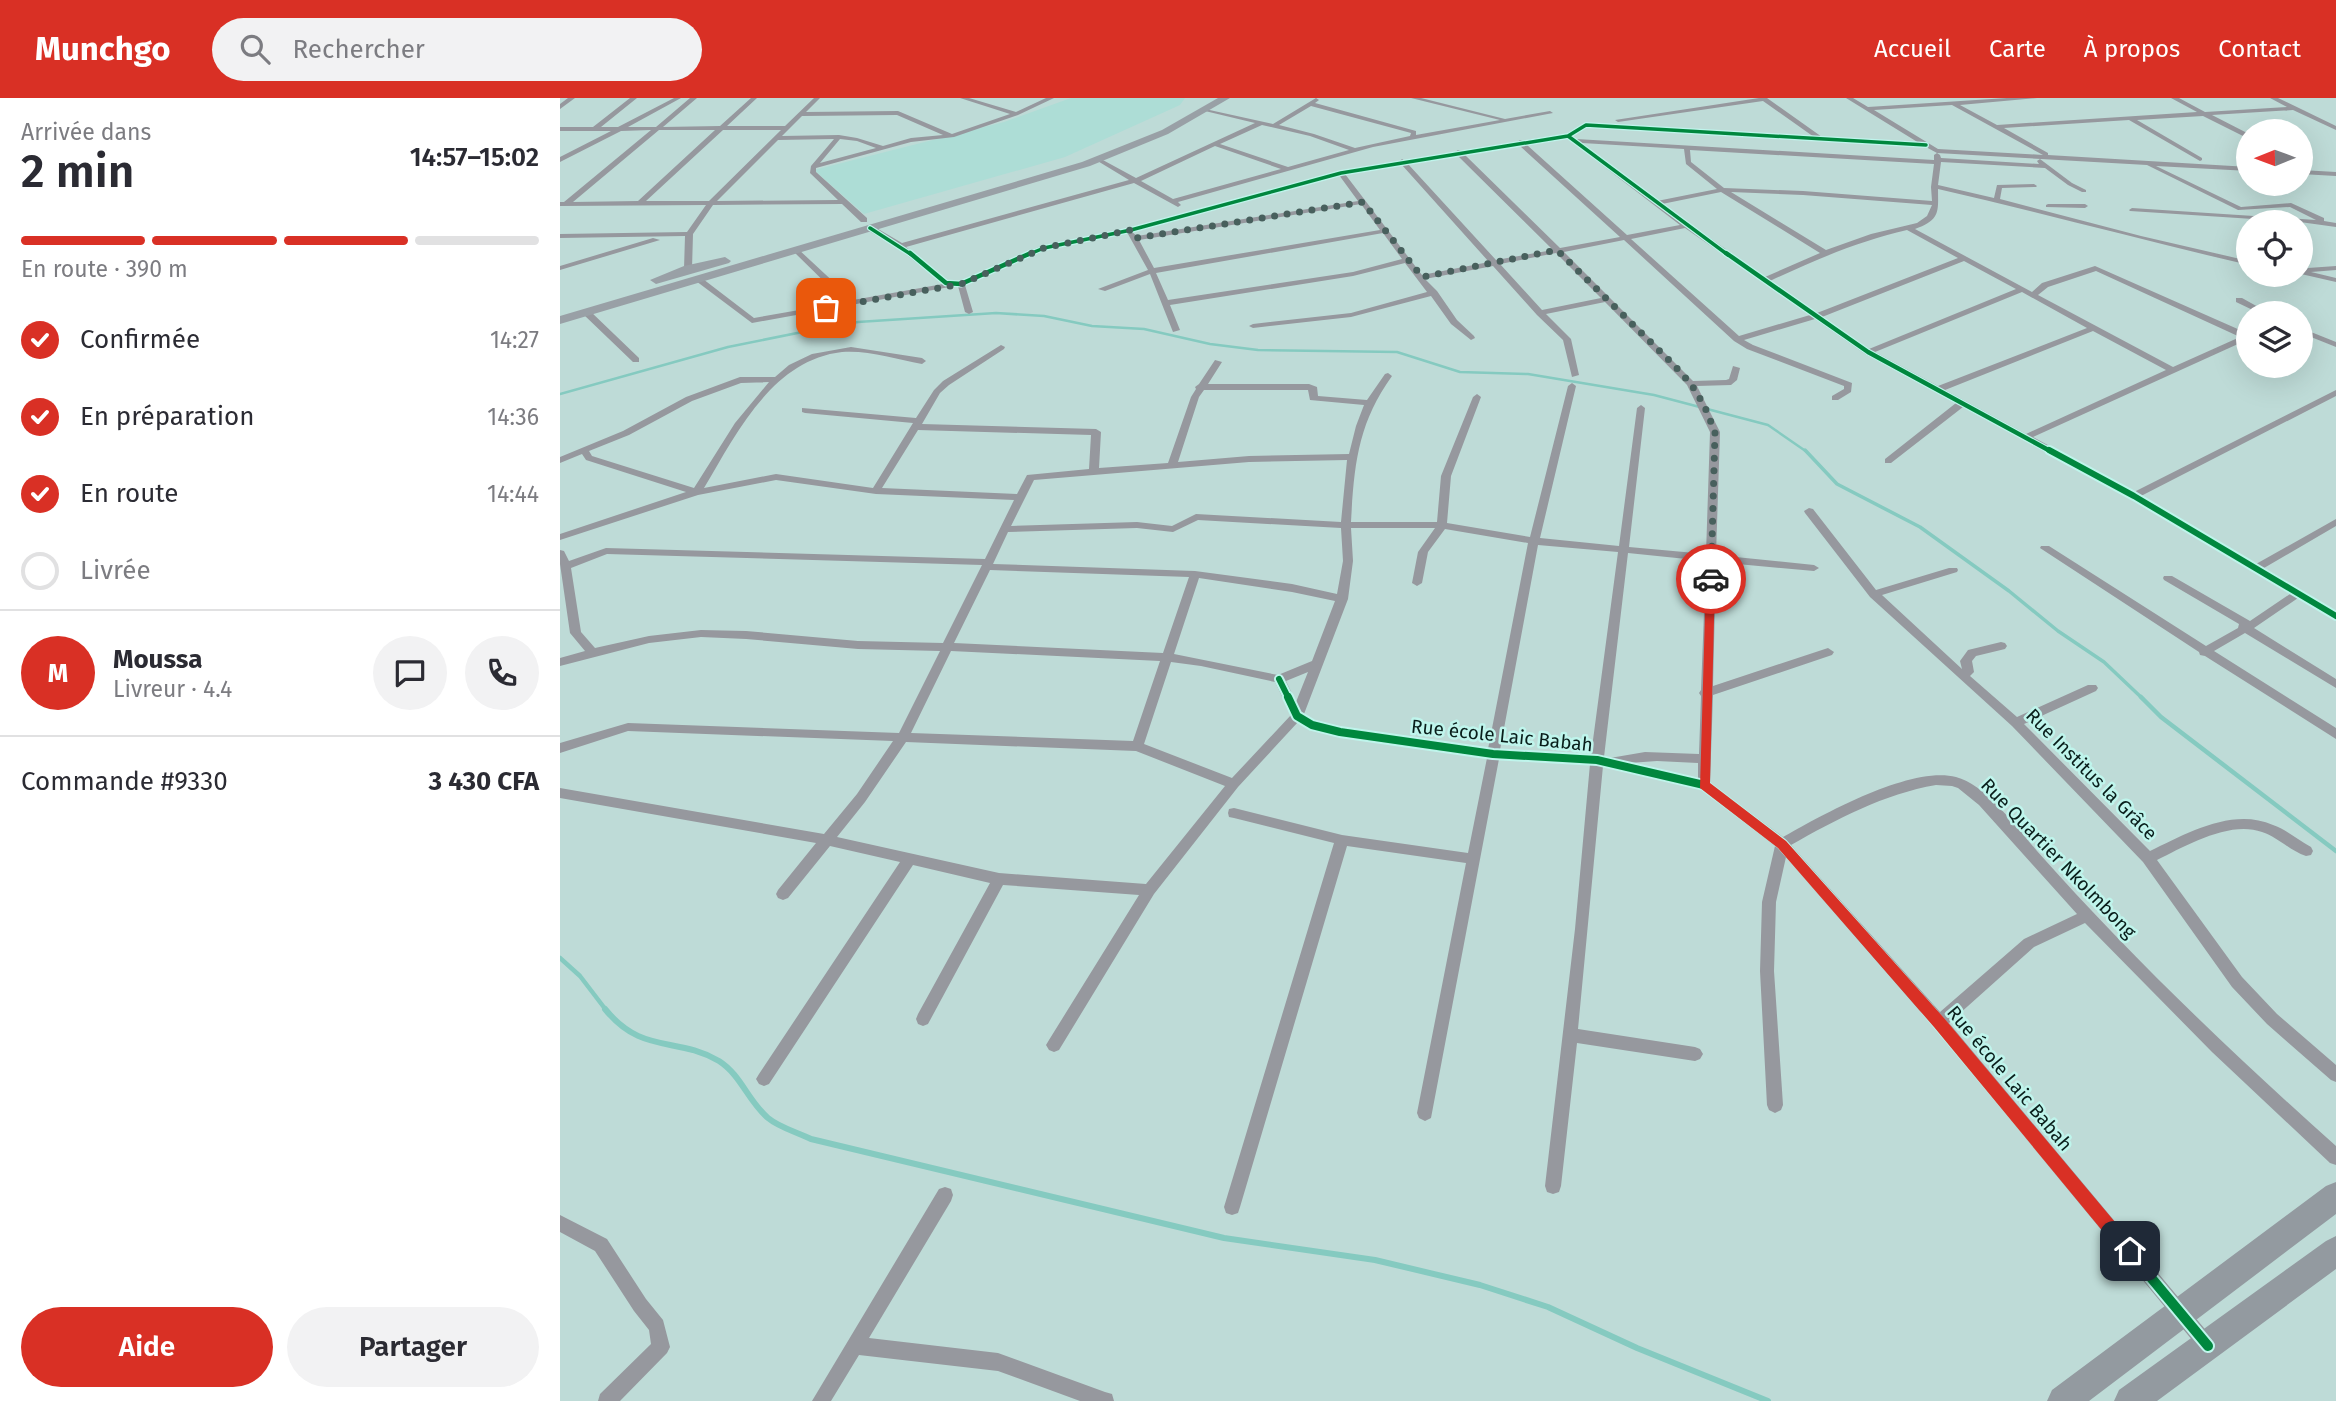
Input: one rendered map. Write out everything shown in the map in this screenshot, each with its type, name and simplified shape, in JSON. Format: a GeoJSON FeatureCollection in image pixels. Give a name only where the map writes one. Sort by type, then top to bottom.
{"type":"FeatureCollection","features":[{"type":"Feature","properties":{"kind":"main road"},"geometry":{"type":"LineString","coordinates":[[724,266],[794,248],[1077,162],[1146,135],[1214,98]]}},
{"type":"Feature","properties":{"kind":"main road"},"geometry":{"type":"LineString","coordinates":[[794,248],[1096,150],[1225,98]]}},
{"type":"Feature","properties":{"kind":"main road"},"geometry":{"type":"LineString","coordinates":[[560,308],[648,288],[682,285],[724,266],[1099,160],[1165,132],[1206,104]]}},
{"type":"Feature","properties":{"kind":"main road"},"geometry":{"type":"LineString","coordinates":[[560,320],[648,288],[688,269],[705,274]]}},
{"type":"Feature","properties":{"kind":"main road"},"geometry":{"type":"LineString","coordinates":[[674,274],[671,281],[673,284],[682,285]]}},
{"type":"Feature","properties":{"kind":"main road"},"geometry":{"type":"LineString","coordinates":[[560,314],[584,310]]}},
{"type":"Feature","properties":{"kind":"main road"},"geometry":{"type":"LineString","coordinates":[[2063,1401],[2336,1196]]}},
{"type":"Feature","properties":{"kind":"main road"},"geometry":{"type":"LineString","coordinates":[[2130,1401],[2336,1251]]}},
{"type":"Feature","properties":{"kind":"street"},"geometry":{"type":"LineString","coordinates":[[560,107],[572,98]]}},
{"type":"Feature","properties":{"kind":"street"},"geometry":{"type":"LineString","coordinates":[[594,129],[634,98]]}},
{"type":"Feature","properties":{"kind":"street"},"geometry":{"type":"LineString","coordinates":[[560,160],[678,98]]}},
{"type":"Feature","properties":{"kind":"street"},"geometry":{"type":"LineString","coordinates":[[563,204],[694,98]]}},
{"type":"Feature","properties":{"kind":"street"},"geometry":{"type":"LineString","coordinates":[[639,203],[754,98]]}},
{"type":"Feature","properties":{"kind":"street"},"geometry":{"type":"LineString","coordinates":[[688,269],[689,234],[711,203],[817,98]]}},
{"type":"Feature","properties":{"kind":"street"},"geometry":{"type":"LineString","coordinates":[[962,98],[1016,114]]}},
{"type":"Feature","properties":{"kind":"street"},"geometry":{"type":"LineString","coordinates":[[813,167],[921,138],[951,136],[1016,114],[1051,98]]}},
{"type":"Feature","properties":{"kind":"street"},"geometry":{"type":"LineString","coordinates":[[1274,126],[1318,98]]}},
{"type":"Feature","properties":{"kind":"street"},"geometry":{"type":"LineString","coordinates":[[1414,98],[1434,100],[1505,120]]}},
{"type":"Feature","properties":{"kind":"street"},"geometry":{"type":"LineString","coordinates":[[1571,139],[1586,125],[1763,98],[1821,138]]}},
{"type":"Feature","properties":{"kind":"street"},"geometry":{"type":"LineString","coordinates":[[1765,280],[1825,253],[1889,232],[1910,229],[1934,212],[1938,158],[1926,145],[1849,98]]}},
{"type":"Feature","properties":{"kind":"street"},"geometry":{"type":"LineString","coordinates":[[1943,98],[2049,156]]}},
{"type":"Feature","properties":{"kind":"street"},"geometry":{"type":"LineString","coordinates":[[1867,109],[2034,98]]}},
{"type":"Feature","properties":{"kind":"street"},"geometry":{"type":"LineString","coordinates":[[2174,98],[2236,130]]}},
{"type":"Feature","properties":{"kind":"street"},"geometry":{"type":"LineString","coordinates":[[2273,98],[2336,128]]}},
{"type":"Feature","properties":{"kind":"street"},"geometry":{"type":"LineString","coordinates":[[1206,104],[1353,149]]}},
{"type":"Feature","properties":{"kind":"street"},"geometry":{"type":"LineString","coordinates":[[1311,104],[1399,126],[1413,132],[1413,136]]}},
{"type":"Feature","properties":{"kind":"street"},"geometry":{"type":"LineString","coordinates":[[1997,127],[2295,108]]}},
{"type":"Feature","properties":{"kind":"street"},"geometry":{"type":"LineString","coordinates":[[801,114],[898,113],[951,136]]}},
{"type":"Feature","properties":{"kind":"street"},"geometry":{"type":"LineString","coordinates":[[1171,202],[1353,149],[1550,113]]}},
{"type":"Feature","properties":{"kind":"street"},"geometry":{"type":"LineString","coordinates":[[2131,118],[2200,159]]}},
{"type":"Feature","properties":{"kind":"street"},"geometry":{"type":"LineString","coordinates":[[901,246],[1137,180],[1263,122]]}},
{"type":"Feature","properties":{"kind":"street"},"geometry":{"type":"LineString","coordinates":[[1604,124],[1926,145]]}},
{"type":"Feature","properties":{"kind":"street"},"geometry":{"type":"LineString","coordinates":[[560,129],[787,128]]}},
{"type":"Feature","properties":{"kind":"street"},"geometry":{"type":"LineString","coordinates":[[777,138],[839,136],[867,141],[883,148]]}},
{"type":"Feature","properties":{"kind":"street"},"geometry":{"type":"LineString","coordinates":[[839,136],[813,167],[813,173],[867,224],[901,246],[946,283],[957,285]]}},
{"type":"Feature","properties":{"kind":"street"},"geometry":{"type":"LineString","coordinates":[[1571,139],[1686,226],[1868,352],[1939,388],[2134,496],[2258,567],[2336,616]]}},
{"type":"Feature","properties":{"kind":"street"},"geometry":{"type":"LineString","coordinates":[[1134,234],[1195,213],[1341,173],[1520,142],[1571,139],[2045,166]]}},
{"type":"Feature","properties":{"kind":"street"},"geometry":{"type":"LineString","coordinates":[[1520,142],[1737,339],[1849,385],[1848,390],[1835,398]]}},
{"type":"Feature","properties":{"kind":"street"},"geometry":{"type":"LineString","coordinates":[[1214,144],[1286,168]]}},
{"type":"Feature","properties":{"kind":"street"},"geometry":{"type":"LineString","coordinates":[[1687,147],[1688,163],[1722,190],[1825,253]]}},
{"type":"Feature","properties":{"kind":"street"},"geometry":{"type":"LineString","coordinates":[[1458,152],[1691,384],[1715,432],[1704,785]]}},
{"type":"Feature","properties":{"kind":"street"},"geometry":{"type":"LineString","coordinates":[[1938,158],[2035,155],[2236,168]]}},
{"type":"Feature","properties":{"kind":"street"},"geometry":{"type":"LineString","coordinates":[[2035,155],[2045,166],[2084,191]]}},
{"type":"Feature","properties":{"kind":"street"},"geometry":{"type":"LineString","coordinates":[[1099,160],[1195,213]]}},
{"type":"Feature","properties":{"kind":"street"},"geometry":{"type":"LineString","coordinates":[[1402,161],[1540,313],[1567,339],[1574,380],[1534,541],[1425,1113]]}},
{"type":"Feature","properties":{"kind":"street"},"geometry":{"type":"LineString","coordinates":[[2143,162],[2234,207],[2245,209],[2295,206],[2325,222]]}},
{"type":"Feature","properties":{"kind":"street"},"geometry":{"type":"LineString","coordinates":[[1341,173],[1454,322],[1471,338]]}},
{"type":"Feature","properties":{"kind":"street"},"geometry":{"type":"LineString","coordinates":[[2316,173],[2336,174]]}},
{"type":"Feature","properties":{"kind":"street"},"geometry":{"type":"LineString","coordinates":[[1935,186],[2038,209],[2140,239],[2236,260]]}},
{"type":"Feature","properties":{"kind":"street"},"geometry":{"type":"LineString","coordinates":[[1997,199],[1999,186],[2034,186]]}},
{"type":"Feature","properties":{"kind":"street"},"geometry":{"type":"LineString","coordinates":[[1656,203],[1722,190],[1936,203]]}},
{"type":"Feature","properties":{"kind":"street"},"geometry":{"type":"LineString","coordinates":[[563,204],[841,202]]}},
{"type":"Feature","properties":{"kind":"street"},"geometry":{"type":"LineString","coordinates":[[705,274],[749,321],[957,285],[1044,248],[1363,202]]}},
{"type":"Feature","properties":{"kind":"street"},"geometry":{"type":"LineString","coordinates":[[2038,209],[2085,206]]}},
{"type":"Feature","properties":{"kind":"street"},"geometry":{"type":"LineString","coordinates":[[2132,210],[2325,222],[2336,225]]}},
{"type":"Feature","properties":{"kind":"street"},"geometry":{"type":"LineString","coordinates":[[1422,277],[1686,226]]}},
{"type":"Feature","properties":{"kind":"street"},"geometry":{"type":"LineString","coordinates":[[1910,229],[2172,370]]}},
{"type":"Feature","properties":{"kind":"street"},"geometry":{"type":"LineString","coordinates":[[1102,289],[1152,271],[1385,231]]}},
{"type":"Feature","properties":{"kind":"street"},"geometry":{"type":"LineString","coordinates":[[560,236],[689,234]]}},
{"type":"Feature","properties":{"kind":"street"},"geometry":{"type":"LineString","coordinates":[[1134,234],[1176,330]]}},
{"type":"Feature","properties":{"kind":"street"},"geometry":{"type":"LineString","coordinates":[[560,268],[673,235]]}},
{"type":"Feature","properties":{"kind":"street"},"geometry":{"type":"LineString","coordinates":[[794,248],[851,303]]}},
{"type":"Feature","properties":{"kind":"street"},"geometry":{"type":"LineString","coordinates":[[1737,339],[1818,316],[1964,258]]}},
{"type":"Feature","properties":{"kind":"street"},"geometry":{"type":"LineString","coordinates":[[1166,303],[1353,274],[1407,260]]}},
{"type":"Feature","properties":{"kind":"street"},"geometry":{"type":"LineString","coordinates":[[2034,294],[2045,285],[2095,268],[2236,332]]}},
{"type":"Feature","properties":{"kind":"street"},"geometry":{"type":"LineString","coordinates":[[2313,269],[2336,268]]}},
{"type":"Feature","properties":{"kind":"street"},"geometry":{"type":"LineString","coordinates":[[2313,275],[2336,280]]}},
{"type":"Feature","properties":{"kind":"street"},"geometry":{"type":"LineString","coordinates":[[957,285],[969,313]]}},
{"type":"Feature","properties":{"kind":"street"},"geometry":{"type":"LineString","coordinates":[[1868,352],[2023,289]]}},
{"type":"Feature","properties":{"kind":"street"},"geometry":{"type":"LineString","coordinates":[[1253,326],[1351,315],[1434,293]]}},
{"type":"Feature","properties":{"kind":"street"},"geometry":{"type":"LineString","coordinates":[[1540,313],[1607,299]]}},
{"type":"Feature","properties":{"kind":"street"},"geometry":{"type":"LineString","coordinates":[[584,310],[636,360]]}},
{"type":"Feature","properties":{"kind":"street"},"geometry":{"type":"LineString","coordinates":[[1939,388],[2093,328]]}},
{"type":"Feature","properties":{"kind":"street"},"geometry":{"type":"LineString","coordinates":[[2313,335],[2336,345]]}},
{"type":"Feature","properties":{"kind":"street"},"geometry":{"type":"LineString","coordinates":[[2026,437],[2236,342]]}},
{"type":"Feature","properties":{"kind":"street"},"geometry":{"type":"LineString","coordinates":[[876,491],[946,383],[1001,347]]}},
{"type":"Feature","properties":{"kind":"street"},"geometry":{"type":"LineString","coordinates":[[696,492],[746,412],[773,379],[815,356],[839,350],[922,361]]}},
{"type":"Feature","properties":{"kind":"street"},"geometry":{"type":"LineString","coordinates":[[1173,463],[1199,387],[1218,362]]}},
{"type":"Feature","properties":{"kind":"street"},"geometry":{"type":"LineString","coordinates":[[1691,384],[1728,383],[1733,380],[1735,368]]}},
{"type":"Feature","properties":{"kind":"street"},"geometry":{"type":"LineString","coordinates":[[1055,1045],[1149,890],[1234,784],[1297,716],[1343,599],[1349,560],[1346,525],[1352,457],[1367,403],[1388,376]]}},
{"type":"Feature","properties":{"kind":"street"},"geometry":{"type":"LineString","coordinates":[[560,460],[626,433],[689,399],[740,380],[773,379]]}},
{"type":"Feature","properties":{"kind":"street"},"geometry":{"type":"LineString","coordinates":[[1199,387],[1310,387],[1314,389],[1313,398],[1367,403]]}},
{"type":"Feature","properties":{"kind":"street"},"geometry":{"type":"LineString","coordinates":[[2134,496],[2336,393]]}},
{"type":"Feature","properties":{"kind":"street"},"geometry":{"type":"LineString","coordinates":[[1416,583],[1423,552],[1442,525],[1446,476],[1477,397]]}},
{"type":"Feature","properties":{"kind":"street"},"geometry":{"type":"LineString","coordinates":[[1888,460],[1963,402]]}},
{"type":"Feature","properties":{"kind":"street"},"geometry":{"type":"LineString","coordinates":[[1553,1186],[1641,408]]}},
{"type":"Feature","properties":{"kind":"street"},"geometry":{"type":"LineString","coordinates":[[805,411],[918,424],[1097,432],[1094,471]]}},
{"type":"Feature","properties":{"kind":"street"},"geometry":{"type":"LineString","coordinates":[[583,450],[589,458],[696,492]]}},
{"type":"Feature","properties":{"kind":"street"},"geometry":{"type":"LineString","coordinates":[[783,894],[861,798],[903,737],[1030,477],[1173,463],[1352,457]]}},
{"type":"Feature","properties":{"kind":"street"},"geometry":{"type":"LineString","coordinates":[[560,537],[696,492],[776,477],[876,491],[1020,497]]}},
{"type":"Feature","properties":{"kind":"street","name":"Rue Institus la Grâce"},"geometry":{"type":"LineString","coordinates":[[1808,511],[1874,593],[1961,676],[2016,723],[2148,858],[2236,982],[2272,1020],[2336,1075]]}},
{"type":"Feature","properties":{"kind":"street"},"geometry":{"type":"LineString","coordinates":[[1004,529],[1137,525],[1173,529],[1196,517],[1346,525],[1442,525],[1534,541],[1814,568]]}},
{"type":"Feature","properties":{"kind":"street"},"geometry":{"type":"LineString","coordinates":[[2258,567],[2336,522]]}},
{"type":"Feature","properties":{"kind":"street"},"geometry":{"type":"LineString","coordinates":[[2045,548],[2336,734]]}},
{"type":"Feature","properties":{"kind":"street"},"geometry":{"type":"LineString","coordinates":[[566,566],[606,551],[987,564],[1195,574],[1292,588],[1343,599]]}},
{"type":"Feature","properties":{"kind":"street"},"geometry":{"type":"LineString","coordinates":[[560,553],[566,566],[576,633],[593,653]]}},
{"type":"Feature","properties":{"kind":"street"},"geometry":{"type":"LineString","coordinates":[[1874,593],[1953,570]]}},
{"type":"Feature","properties":{"kind":"street"},"geometry":{"type":"LineString","coordinates":[[1137,746],[1195,574]]}},
{"type":"Feature","properties":{"kind":"street"},"geometry":{"type":"LineString","coordinates":[[2168,578],[2336,684]]}},
{"type":"Feature","properties":{"kind":"street"},"geometry":{"type":"LineString","coordinates":[[2204,652],[2246,626],[2280,610],[2298,593]]}},
{"type":"Feature","properties":{"kind":"street"},"geometry":{"type":"LineString","coordinates":[[560,662],[680,635],[724,634],[766,636],[805,643],[947,646],[1167,658],[1279,679],[1317,664]]}},
{"type":"Feature","properties":{"kind":"street"},"geometry":{"type":"LineString","coordinates":[[1961,676],[1968,671],[1966,662],[1972,653],[2001,646]]}},
{"type":"Feature","properties":{"kind":"street"},"geometry":{"type":"LineString","coordinates":[[1705,693],[1828,652]]}},
{"type":"Feature","properties":{"kind":"street"},"geometry":{"type":"LineString","coordinates":[[1279,679],[1297,716]]}},
{"type":"Feature","properties":{"kind":"street"},"geometry":{"type":"LineString","coordinates":[[2016,723],[2092,688]]}},
{"type":"Feature","properties":{"kind":"street","name":"Rue école Laic Babah"},"geometry":{"type":"LineString","coordinates":[[1297,716],[1312,725],[1340,732],[1493,754],[1603,762],[1704,785],[1782,844],[1939,1022],[2208,1346]]}},
{"type":"Feature","properties":{"kind":"street"},"geometry":{"type":"LineString","coordinates":[[560,748],[628,727],[1137,746],[1234,784]]}},
{"type":"Feature","properties":{"kind":"street"},"geometry":{"type":"LineString","coordinates":[[1603,762],[1656,755],[1704,759]]}},
{"type":"Feature","properties":{"kind":"street","name":"Rue Quartier Nkolmbong"},"geometry":{"type":"LineString","coordinates":[[1782,844],[1812,826],[1917,782],[1952,781],[1965,787],[2007,825],[2086,916],[2219,1051],[2336,1157]]}},
{"type":"Feature","properties":{"kind":"street"},"geometry":{"type":"LineString","coordinates":[[560,793],[827,840],[999,879],[1149,890]]}},
{"type":"Feature","properties":{"kind":"street"},"geometry":{"type":"LineString","coordinates":[[1234,813],[1342,840],[1473,859]]}},
{"type":"Feature","properties":{"kind":"street"},"geometry":{"type":"LineString","coordinates":[[2148,858],[2194,836],[2247,823],[2267,827],[2306,851]]}},
{"type":"Feature","properties":{"kind":"street"},"geometry":{"type":"LineString","coordinates":[[1232,1207],[1342,840]]}},
{"type":"Feature","properties":{"kind":"street"},"geometry":{"type":"LineString","coordinates":[[1775,1105],[1767,971],[1769,902],[1782,844]]}},
{"type":"Feature","properties":{"kind":"street"},"geometry":{"type":"LineString","coordinates":[[764,1079],[910,858]]}},
{"type":"Feature","properties":{"kind":"street"},"geometry":{"type":"LineString","coordinates":[[923,1019],[999,879]]}},
{"type":"Feature","properties":{"kind":"street"},"geometry":{"type":"LineString","coordinates":[[1939,1022],[2029,943],[2086,916]]}},
{"type":"Feature","properties":{"kind":"street"},"geometry":{"type":"LineString","coordinates":[[1571,1035],[1695,1054]]}},
{"type":"Feature","properties":{"kind":"street"},"geometry":{"type":"LineString","coordinates":[[821,1401],[945,1195]]}},
{"type":"Feature","properties":{"kind":"street"},"geometry":{"type":"LineString","coordinates":[[560,1223],[601,1245],[657,1326],[661,1347],[607,1401]]}},
{"type":"Feature","properties":{"kind":"street"},"geometry":{"type":"LineString","coordinates":[[854,1345],[998,1362],[1105,1401]]}},
{"type":"Feature","properties":{"kind":"shaded area"},"geometry":{"type":"Polygon","coordinates":[[[1071,98],[1185,98],[1180,105],[1065,157],[864,214],[814,170],[1004,122],[1071,98]]]}},
{"type":"Feature","properties":{"kind":"waterway"},"geometry":{"type":"LineString","coordinates":[[560,394],[728,347],[822,328],[858,322],[996,313],[1044,316],[1092,326],[1144,329],[1210,344],[1258,350],[1397,352],[1460,372],[1528,374],[1654,395],[1768,425],[1807,452]]}},
{"type":"Feature","properties":{"kind":"waterway"},"geometry":{"type":"LineString","coordinates":[[1807,452],[1837,484],[1920,527],[2009,591],[2058,631],[2104,662],[2143,699]]}},
{"type":"Feature","properties":{"kind":"waterway"},"geometry":{"type":"LineString","coordinates":[[2143,699],[2161,717],[2336,851]]}},
{"type":"Feature","properties":{"kind":"waterway"},"geometry":{"type":"LineString","coordinates":[[560,958],[580,976],[606,1010]]}},
{"type":"Feature","properties":{"kind":"waterway"},"geometry":{"type":"LineString","coordinates":[[606,1010],[632,1033],[703,1053],[719,1061],[733,1073],[768,1118],[811,1139],[1224,1238],[1375,1260],[1480,1285],[1548,1307],[1637,1348],[1768,1401]]}},
{"type":"Feature","properties":{"kind":"cycle path"},"geometry":{"type":"LineString","coordinates":[[870,228],[901,246],[946,283],[961,284],[1044,248],[1131,230],[1341,173],[1568,136],[1586,125],[1926,145]]}},
{"type":"Feature","properties":{"kind":"cycle path"},"geometry":{"type":"LineString","coordinates":[[1568,136],[1686,226],[1868,352],[2134,496],[2336,616]]}},
{"type":"Feature","properties":{"kind":"cycle path"},"geometry":{"type":"LineString","coordinates":[[1279,679],[1297,716],[1312,725],[1340,732],[1493,754],[1597,760],[1704,785],[1782,844],[1939,1022],[2208,1346]]}},
{"type":"Feature","properties":{"kind":"way so far"},"geometry":{"type":"LineString","coordinates":[[826,308],[961,284],[1044,248],[1131,230],[1136,238],[1363,202],[1422,277],[1557,250],[1672,363],[1691,384],[1704,405],[1715,432],[1711,579]]}},
{"type":"Feature","properties":{"kind":"route"},"geometry":{"type":"LineString","coordinates":[[1711,579],[1705,693],[1704,785],[1782,844],[1939,1022],[2130,1251]]}}]}
